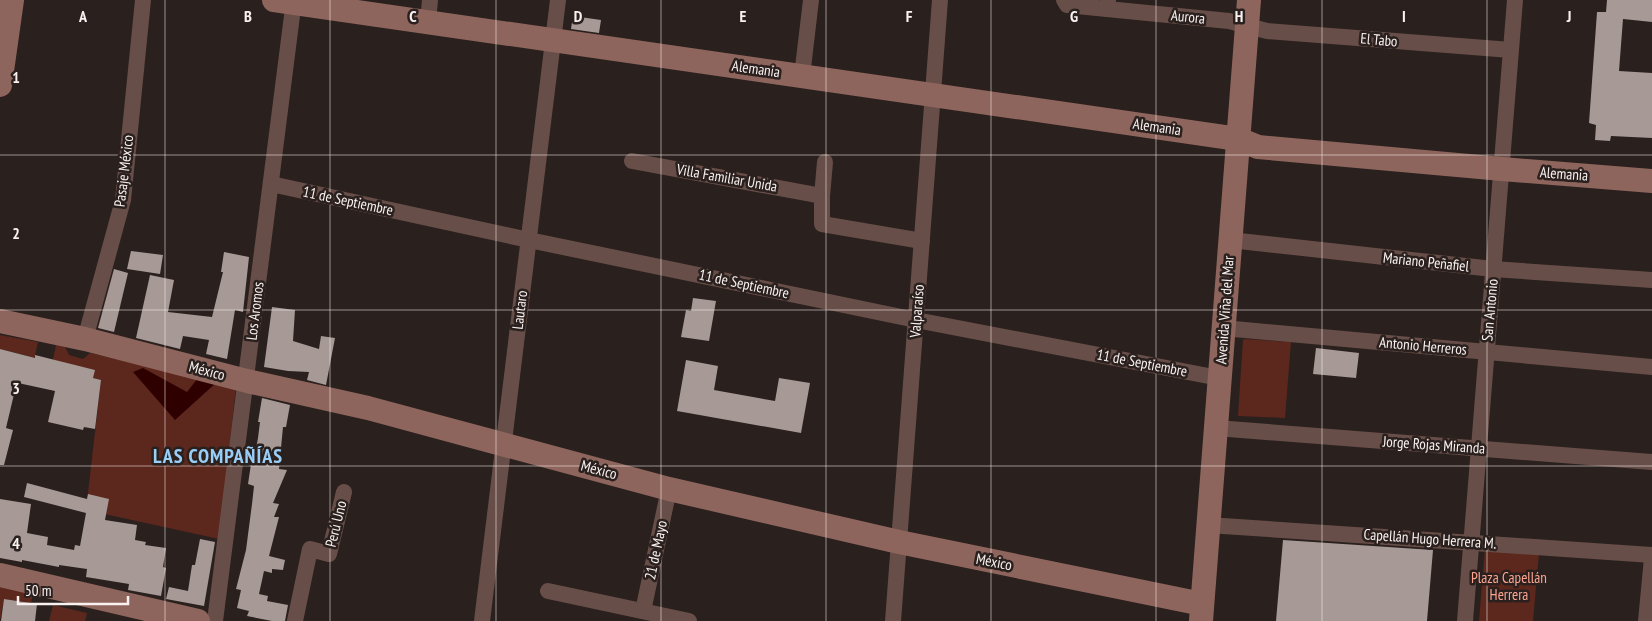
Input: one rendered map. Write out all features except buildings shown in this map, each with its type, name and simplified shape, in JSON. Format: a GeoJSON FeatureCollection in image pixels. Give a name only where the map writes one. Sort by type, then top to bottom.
{"type":"FeatureCollection","features":[{"type":"Feature","properties":{"kind":"main road"},"geometry":{"type":"LineString","coordinates":[[0,84],[12,0]]}},
{"type":"Feature","properties":{"kind":"main road","name":"Avenida Viña del Mar"},"geometry":{"type":"LineString","coordinates":[[1201,612],[1249,0]]}},
{"type":"Feature","properties":{"kind":"main road","name":"Alemania"},"geometry":{"type":"LineString","coordinates":[[287,1],[429,11],[553,42],[933,94],[1238,139],[1249,144],[1267,148],[1502,161],[1652,165]]}},
{"type":"Feature","properties":{"kind":"main road","name":"Alemania"},"geometry":{"type":"LineString","coordinates":[[1502,161],[1652,181]]}},
{"type":"Feature","properties":{"kind":"main road","name":"México"},"geometry":{"type":"LineString","coordinates":[[0,321],[85,339],[247,381],[368,408],[669,489],[1201,612]]}},
{"type":"Feature","properties":{"kind":"main road"},"geometry":{"type":"LineString","coordinates":[[0,575],[198,621]]}},
{"type":"Feature","properties":{"kind":"street","name":"Pasaje México"},"geometry":{"type":"LineString","coordinates":[[85,339],[123,200],[143,0]]}},
{"type":"Feature","properties":{"kind":"street","name":"Lautaro"},"geometry":{"type":"LineString","coordinates":[[482,621],[558,0]]}},
{"type":"Feature","properties":{"kind":"street"},"geometry":{"type":"LineString","coordinates":[[802,76],[811,0]]}},
{"type":"Feature","properties":{"kind":"street","name":"Valparaíso"},"geometry":{"type":"LineString","coordinates":[[893,621],[940,0]]}},
{"type":"Feature","properties":{"kind":"street","name":"Aurora"},"geometry":{"type":"LineString","coordinates":[[1064,0],[1068,5],[1108,4],[1229,21],[1247,26]]}},
{"type":"Feature","properties":{"kind":"street","name":"San Antonio"},"geometry":{"type":"LineString","coordinates":[[1465,621],[1515,0]]}},
{"type":"Feature","properties":{"kind":"street","name":"Los Aromos"},"geometry":{"type":"LineString","coordinates":[[215,621],[271,184],[287,1]]}},
{"type":"Feature","properties":{"kind":"street","name":"El Tabo"},"geometry":{"type":"LineString","coordinates":[[1247,26],[1267,31],[1511,50]]}},
{"type":"Feature","properties":{"kind":"street","name":"Villa Familiar Unida"},"geometry":{"type":"LineString","coordinates":[[632,161],[822,196]]}},
{"type":"Feature","properties":{"kind":"street"},"geometry":{"type":"LineString","coordinates":[[825,162],[822,224],[922,242]]}},
{"type":"Feature","properties":{"kind":"street","name":"11 de Septiembre"},"geometry":{"type":"LineString","coordinates":[[271,184],[529,240],[916,320],[1219,378]]}},
{"type":"Feature","properties":{"kind":"street","name":"Mariano Peñafiel"},"geometry":{"type":"LineString","coordinates":[[1230,240],[1493,269],[1652,280]]}},
{"type":"Feature","properties":{"kind":"street","name":"Antonio Herreros"},"geometry":{"type":"LineString","coordinates":[[1223,328],[1652,367]]}},
{"type":"Feature","properties":{"kind":"street","name":"Jorge Rojas Miranda"},"geometry":{"type":"LineString","coordinates":[[1216,428],[1652,462]]}},
{"type":"Feature","properties":{"kind":"street","name":"21 de Mayo"},"geometry":{"type":"LineString","coordinates":[[643,611],[669,489]]}},
{"type":"Feature","properties":{"kind":"street","name":"Perú Uno"},"geometry":{"type":"LineString","coordinates":[[295,621],[310,549],[329,554],[344,492]]}},
{"type":"Feature","properties":{"kind":"street","name":"Capellán Hugo Herrera M."},"geometry":{"type":"LineString","coordinates":[[1208,524],[1471,542],[1652,557]]}},
{"type":"Feature","properties":{"kind":"street"},"geometry":{"type":"LineString","coordinates":[[1646,621],[1652,557]]}},
{"type":"Feature","properties":{"kind":"street"},"geometry":{"type":"LineString","coordinates":[[548,591],[690,621]]}},
{"type":"Feature","properties":{"kind":"green space"},"geometry":{"type":"Polygon","coordinates":[[[0,335],[38,342],[34,360],[28,356],[0,349],[0,335]]]}},
{"type":"Feature","properties":{"kind":"green space"},"geometry":{"type":"Polygon","coordinates":[[[1243,339],[1291,342],[1285,418],[1238,416],[1243,339]]]}},
{"type":"Feature","properties":{"kind":"green space"},"geometry":{"type":"Polygon","coordinates":[[[56,345],[65,347],[69,355],[83,359],[90,353],[236,387],[219,539],[86,510],[101,380],[93,378],[94,370],[56,361],[52,364],[56,345]]]}},
{"type":"Feature","properties":{"kind":"green space","name":"Plaza Capellán Herrera"},"geometry":{"type":"Polygon","coordinates":[[[1485,548],[1539,553],[1533,621],[1479,621],[1485,548]]]}},
{"type":"Feature","properties":{"kind":"green space"},"geometry":{"type":"Polygon","coordinates":[[[0,587],[33,594],[31,603],[4,599],[0,621],[0,587]]]}},
{"type":"Feature","properties":{"kind":"green space"},"geometry":{"type":"Polygon","coordinates":[[[53,605],[87,613],[85,621],[49,621],[53,605]]]}},
{"type":"Feature","properties":{"kind":"shaded area"},"geometry":{"type":"Polygon","coordinates":[[[143,368],[187,392],[198,378],[217,382],[175,420],[133,372],[143,368]]]}},
{"type":"Feature","properties":{"kind":"district","name":"LAS COMPAÑÍAS"},"geometry":{"type":"Point","coordinates":[218,456]}}]}
